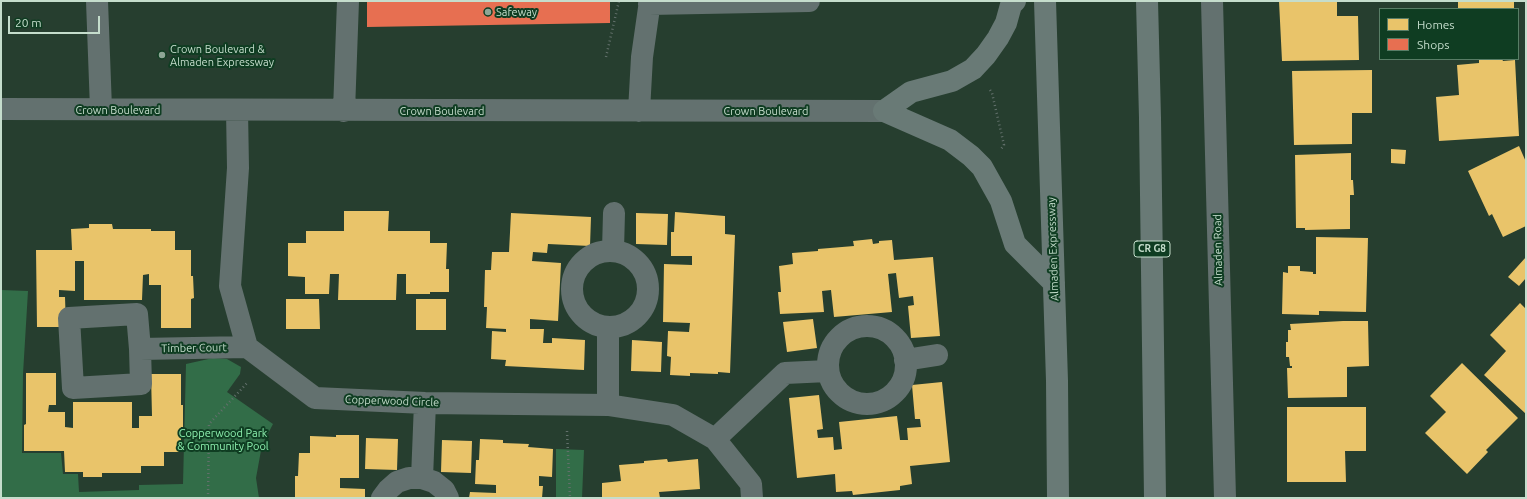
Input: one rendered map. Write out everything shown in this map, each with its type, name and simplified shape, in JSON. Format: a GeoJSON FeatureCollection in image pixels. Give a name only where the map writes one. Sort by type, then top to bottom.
{"type":"FeatureCollection","features":[{"type":"Feature","properties":{"kind":"main road"},"geometry":{"type":"LineString","coordinates":[[884,111],[911,92],[952,81],[973,69],[986,55],[998,38],[1006,23],[1011,6],[1015,1]]}},
{"type":"Feature","properties":{"kind":"main road","name":"Almaden Expressway"},"geometry":{"type":"LineString","coordinates":[[1045,1],[1054,283],[1058,498]]}},
{"type":"Feature","properties":{"kind":"main road","name":"CR G8"},"geometry":{"type":"LineString","coordinates":[[1147,1],[1155,498]]}},
{"type":"Feature","properties":{"kind":"main road"},"geometry":{"type":"LineString","coordinates":[[884,111],[950,140],[971,156],[982,167],[1001,201],[1015,244],[1054,283]]}},
{"type":"Feature","properties":{"kind":"street"},"geometry":{"type":"LineString","coordinates":[[98,1],[101,109]]}},
{"type":"Feature","properties":{"kind":"street"},"geometry":{"type":"LineString","coordinates":[[344,111],[348,1]]}},
{"type":"Feature","properties":{"kind":"street"},"geometry":{"type":"LineString","coordinates":[[638,111],[642,57],[650,3],[809,1]]}},
{"type":"Feature","properties":{"kind":"street","name":"Almaden Road"},"geometry":{"type":"LineString","coordinates":[[1212,1],[1225,498]]}},
{"type":"Feature","properties":{"kind":"street","name":"Crown Boulevard"},"geometry":{"type":"LineString","coordinates":[[1,109],[344,111],[884,111]]}},
{"type":"Feature","properties":{"kind":"street"},"geometry":{"type":"LineString","coordinates":[[237,110],[238,168],[230,286],[248,347]]}},
{"type":"Feature","properties":{"kind":"street"},"geometry":{"type":"LineString","coordinates":[[613,250],[614,213]]}},
{"type":"Feature","properties":{"kind":"street"},"geometry":{"type":"LineString","coordinates":[[613,250],[625,253],[637,261],[644,272],[648,284],[648,298],[642,310],[634,320],[622,326],[608,327],[596,325],[586,319],[578,310],[573,298],[572,287],[574,274],[580,264],[589,256],[601,251],[613,250]]}},
{"type":"Feature","properties":{"kind":"street"},"geometry":{"type":"LineString","coordinates":[[137,314],[140,349],[141,384],[73,388],[69,318],[137,314]]}},
{"type":"Feature","properties":{"kind":"street"},"geometry":{"type":"LineString","coordinates":[[861,326],[873,326],[885,330],[895,338],[902,348],[905,360],[905,373],[900,385],[891,396],[879,402],[866,404],[852,401],[841,394],[832,383],[828,371],[828,358],[832,347],[839,337],[849,330],[861,326]]}},
{"type":"Feature","properties":{"kind":"street"},"geometry":{"type":"LineString","coordinates":[[608,327],[608,405]]}},
{"type":"Feature","properties":{"kind":"street","name":"Timber Court"},"geometry":{"type":"LineString","coordinates":[[140,349],[248,347]]}},
{"type":"Feature","properties":{"kind":"street","name":"Copperwood Circle"},"geometry":{"type":"LineString","coordinates":[[248,347],[315,398],[425,403],[608,405],[673,415],[715,439],[751,484],[752,498]]}},
{"type":"Feature","properties":{"kind":"street"},"geometry":{"type":"LineString","coordinates":[[905,360],[937,355]]}},
{"type":"Feature","properties":{"kind":"street"},"geometry":{"type":"LineString","coordinates":[[715,439],[785,373],[828,371]]}},
{"type":"Feature","properties":{"kind":"street"},"geometry":{"type":"LineString","coordinates":[[422,478],[425,403]]}},
{"type":"Feature","properties":{"kind":"street"},"geometry":{"type":"LineString","coordinates":[[382,498],[397,482],[409,478],[422,478],[434,482],[444,490],[448,498]]}},
{"type":"Feature","properties":{"kind":"path"},"geometry":{"type":"LineString","coordinates":[[606,56],[619,1]]}},
{"type":"Feature","properties":{"kind":"path"},"geometry":{"type":"LineString","coordinates":[[989,89],[992,93],[1004,145],[999,150]]}},
{"type":"Feature","properties":{"kind":"path"},"geometry":{"type":"LineString","coordinates":[[208,498],[209,424],[267,362]]}},
{"type":"Feature","properties":{"kind":"path"},"geometry":{"type":"LineString","coordinates":[[566,405],[570,498]]}},
{"type":"Feature","properties":{"kind":"green space","name":"Copperwood Park & Community Pool"},"geometry":{"type":"Polygon","coordinates":[[[1,290],[28,291],[23,374],[22,453],[61,453],[63,474],[78,474],[79,492],[139,490],[139,485],[183,484],[186,364],[213,358],[227,359],[241,367],[240,374],[227,392],[273,424],[262,445],[256,478],[259,498],[1,498],[1,290]]]}},
{"type":"Feature","properties":{"kind":"green space"},"geometry":{"type":"Polygon","coordinates":[[[556,449],[584,450],[582,498],[556,498],[556,449]]]}},
{"type":"Feature","properties":{"kind":"building: Homes"},"geometry":{"type":"Polygon","coordinates":[[[1279,1],[1337,1],[1337,16],[1358,16],[1359,60],[1282,61],[1279,1]]]}},
{"type":"Feature","properties":{"kind":"building: Homes"},"geometry":{"type":"Polygon","coordinates":[[[1458,1],[1514,1],[1514,8],[1458,8],[1458,1]]]}},
{"type":"Feature","properties":{"kind":"building: Homes"},"geometry":{"type":"Polygon","coordinates":[[[1479,60],[1515,60],[1519,136],[1439,141],[1436,97],[1459,95],[1457,65],[1479,63],[1479,60]]]}},
{"type":"Feature","properties":{"kind":"building: Homes"},"geometry":{"type":"Polygon","coordinates":[[[1372,70],[1372,113],[1352,113],[1352,144],[1294,145],[1292,71],[1372,70]]]}},
{"type":"Feature","properties":{"kind":"building: Homes"},"geometry":{"type":"Polygon","coordinates":[[[1519,146],[1526,162],[1526,226],[1503,237],[1492,214],[1489,216],[1468,171],[1519,146]]]}},
{"type":"Feature","properties":{"kind":"building: Homes"},"geometry":{"type":"Polygon","coordinates":[[[1391,149],[1406,150],[1405,164],[1391,163],[1391,149]]]}},
{"type":"Feature","properties":{"kind":"building: Homes"},"geometry":{"type":"Polygon","coordinates":[[[1351,153],[1351,180],[1353,180],[1354,195],[1350,195],[1350,229],[1305,230],[1305,228],[1296,228],[1295,155],[1351,153]]]}},
{"type":"Feature","properties":{"kind":"building: Homes"},"geometry":{"type":"Polygon","coordinates":[[[344,211],[389,211],[388,231],[430,231],[430,243],[447,243],[446,269],[449,269],[449,292],[406,294],[406,274],[397,274],[396,300],[338,300],[339,274],[330,274],[329,294],[305,294],[305,277],[288,276],[288,243],[306,243],[306,231],[344,231],[344,211]]]}},
{"type":"Feature","properties":{"kind":"building: Homes"},"geometry":{"type":"Polygon","coordinates":[[[675,212],[725,216],[725,234],[735,235],[730,373],[690,373],[690,376],[670,375],[671,357],[667,356],[668,331],[689,332],[690,323],[663,322],[664,264],[692,265],[692,256],[671,256],[671,232],[674,232],[675,212]]]}},
{"type":"Feature","properties":{"kind":"building: Homes"},"geometry":{"type":"Polygon","coordinates":[[[511,213],[591,217],[590,246],[548,244],[547,253],[533,252],[532,261],[561,263],[558,321],[530,319],[530,329],[544,329],[543,343],[552,343],[552,338],[585,340],[584,370],[505,366],[506,360],[491,359],[492,331],[506,332],[506,329],[486,328],[487,307],[484,307],[485,270],[491,270],[492,252],[509,252],[511,213]]]}},
{"type":"Feature","properties":{"kind":"building: Homes"},"geometry":{"type":"Polygon","coordinates":[[[636,213],[668,214],[667,245],[636,244],[636,213]]]}},
{"type":"Feature","properties":{"kind":"building: Homes"},"geometry":{"type":"Polygon","coordinates":[[[89,224],[112,224],[113,229],[151,229],[151,231],[175,231],[175,250],[191,250],[191,276],[193,276],[194,298],[191,299],[191,328],[161,328],[161,285],[149,285],[149,274],[143,275],[142,300],[84,300],[84,261],[75,261],[75,291],[59,290],[59,297],[65,297],[66,327],[37,327],[36,250],[72,250],[71,229],[89,228],[89,224]]]}},
{"type":"Feature","properties":{"kind":"building: Homes"},"geometry":{"type":"Polygon","coordinates":[[[1316,237],[1368,238],[1366,312],[1319,311],[1319,315],[1282,314],[1283,272],[1288,273],[1288,266],[1300,266],[1300,271],[1313,272],[1313,274],[1316,274],[1316,237]]]}},
{"type":"Feature","properties":{"kind":"building: Homes"},"geometry":{"type":"Polygon","coordinates":[[[872,239],[873,244],[879,243],[879,241],[892,240],[894,260],[933,257],[940,336],[911,338],[908,306],[914,305],[913,296],[899,298],[896,273],[888,274],[892,312],[834,317],[831,290],[822,291],[824,312],[780,314],[778,292],[781,292],[779,266],[793,264],[792,253],[854,246],[853,241],[872,239]]]}},
{"type":"Feature","properties":{"kind":"building: Homes"},"geometry":{"type":"Polygon","coordinates":[[[1526,257],[1526,278],[1519,286],[1508,277],[1526,257]]]}},
{"type":"Feature","properties":{"kind":"building: Homes"},"geometry":{"type":"Polygon","coordinates":[[[286,299],[319,299],[320,329],[286,329],[286,299]]]}},
{"type":"Feature","properties":{"kind":"building: Homes"},"geometry":{"type":"Polygon","coordinates":[[[416,299],[446,299],[446,330],[416,330],[416,299]]]}},
{"type":"Feature","properties":{"kind":"building: Homes"},"geometry":{"type":"Polygon","coordinates":[[[1520,303],[1526,309],[1526,414],[1484,375],[1506,351],[1490,335],[1520,303]]]}},
{"type":"Feature","properties":{"kind":"building: Homes"},"geometry":{"type":"Polygon","coordinates":[[[813,319],[817,348],[787,352],[783,322],[813,319]]]}},
{"type":"Feature","properties":{"kind":"building: Homes"},"geometry":{"type":"Polygon","coordinates":[[[1368,321],[1369,366],[1347,367],[1347,397],[1288,398],[1287,368],[1292,368],[1292,366],[1290,366],[1289,357],[1286,357],[1286,342],[1288,342],[1288,330],[1291,330],[1290,324],[1368,321]]]}},
{"type":"Feature","properties":{"kind":"building: Homes"},"geometry":{"type":"Polygon","coordinates":[[[632,340],[662,342],[661,372],[631,371],[632,340]]]}},
{"type":"Feature","properties":{"kind":"building: Homes"},"geometry":{"type":"Polygon","coordinates":[[[1462,363],[1518,418],[1486,450],[1488,452],[1467,474],[1425,433],[1446,412],[1430,396],[1462,363]]]}},
{"type":"Feature","properties":{"kind":"building: Homes"},"geometry":{"type":"Polygon","coordinates":[[[26,373],[56,373],[56,405],[49,405],[48,412],[65,412],[65,427],[73,428],[73,402],[132,402],[132,428],[139,428],[139,416],[152,416],[151,374],[181,374],[183,427],[181,427],[181,452],[164,452],[164,466],[141,466],[141,473],[102,473],[102,477],[83,477],[83,472],[65,472],[64,451],[24,451],[24,425],[26,424],[26,373]]]}},
{"type":"Feature","properties":{"kind":"building: Homes"},"geometry":{"type":"Polygon","coordinates":[[[942,382],[950,462],[910,466],[912,484],[900,486],[900,490],[853,495],[852,491],[836,492],[835,474],[797,478],[789,398],[819,395],[823,429],[817,430],[818,438],[833,437],[834,450],[842,449],[839,422],[897,416],[900,440],[908,440],[907,428],[921,427],[920,419],[915,419],[912,385],[942,382]]]}},
{"type":"Feature","properties":{"kind":"building: Homes"},"geometry":{"type":"Polygon","coordinates":[[[1287,407],[1366,407],[1366,451],[1345,451],[1346,482],[1287,482],[1287,407]]]}},
{"type":"Feature","properties":{"kind":"building: Homes"},"geometry":{"type":"Polygon","coordinates":[[[336,435],[359,435],[359,478],[340,478],[340,488],[365,489],[365,498],[295,498],[295,476],[298,476],[299,453],[310,453],[310,436],[336,437],[336,435]]]}},
{"type":"Feature","properties":{"kind":"building: Homes"},"geometry":{"type":"Polygon","coordinates":[[[366,438],[398,439],[397,470],[365,469],[366,438]]]}},
{"type":"Feature","properties":{"kind":"building: Homes"},"geometry":{"type":"Polygon","coordinates":[[[480,439],[503,440],[503,443],[529,444],[528,447],[553,449],[552,477],[539,476],[539,486],[543,486],[542,498],[469,498],[470,492],[496,493],[496,485],[475,484],[476,460],[479,460],[480,439]]]}},
{"type":"Feature","properties":{"kind":"building: Homes"},"geometry":{"type":"Polygon","coordinates":[[[442,440],[472,441],[471,473],[441,472],[442,440]]]}},
{"type":"Feature","properties":{"kind":"building: Homes"},"geometry":{"type":"Polygon","coordinates":[[[667,459],[668,462],[698,459],[700,489],[659,492],[660,498],[602,498],[602,483],[621,481],[619,465],[667,459]]]}},
{"type":"Feature","properties":{"kind":"building: Shops","name":"Safeway"},"geometry":{"type":"Polygon","coordinates":[[[367,1],[610,1],[610,23],[367,27],[367,1]]]}},
{"type":"Feature","properties":{"kind":"place","name":"Safeway"},"geometry":{"type":"Point","coordinates":[488,12]}},
{"type":"Feature","properties":{"kind":"place","name":"Crown Boulevard & Almaden Expressway"},"geometry":{"type":"Point","coordinates":[162,55]}}]}
